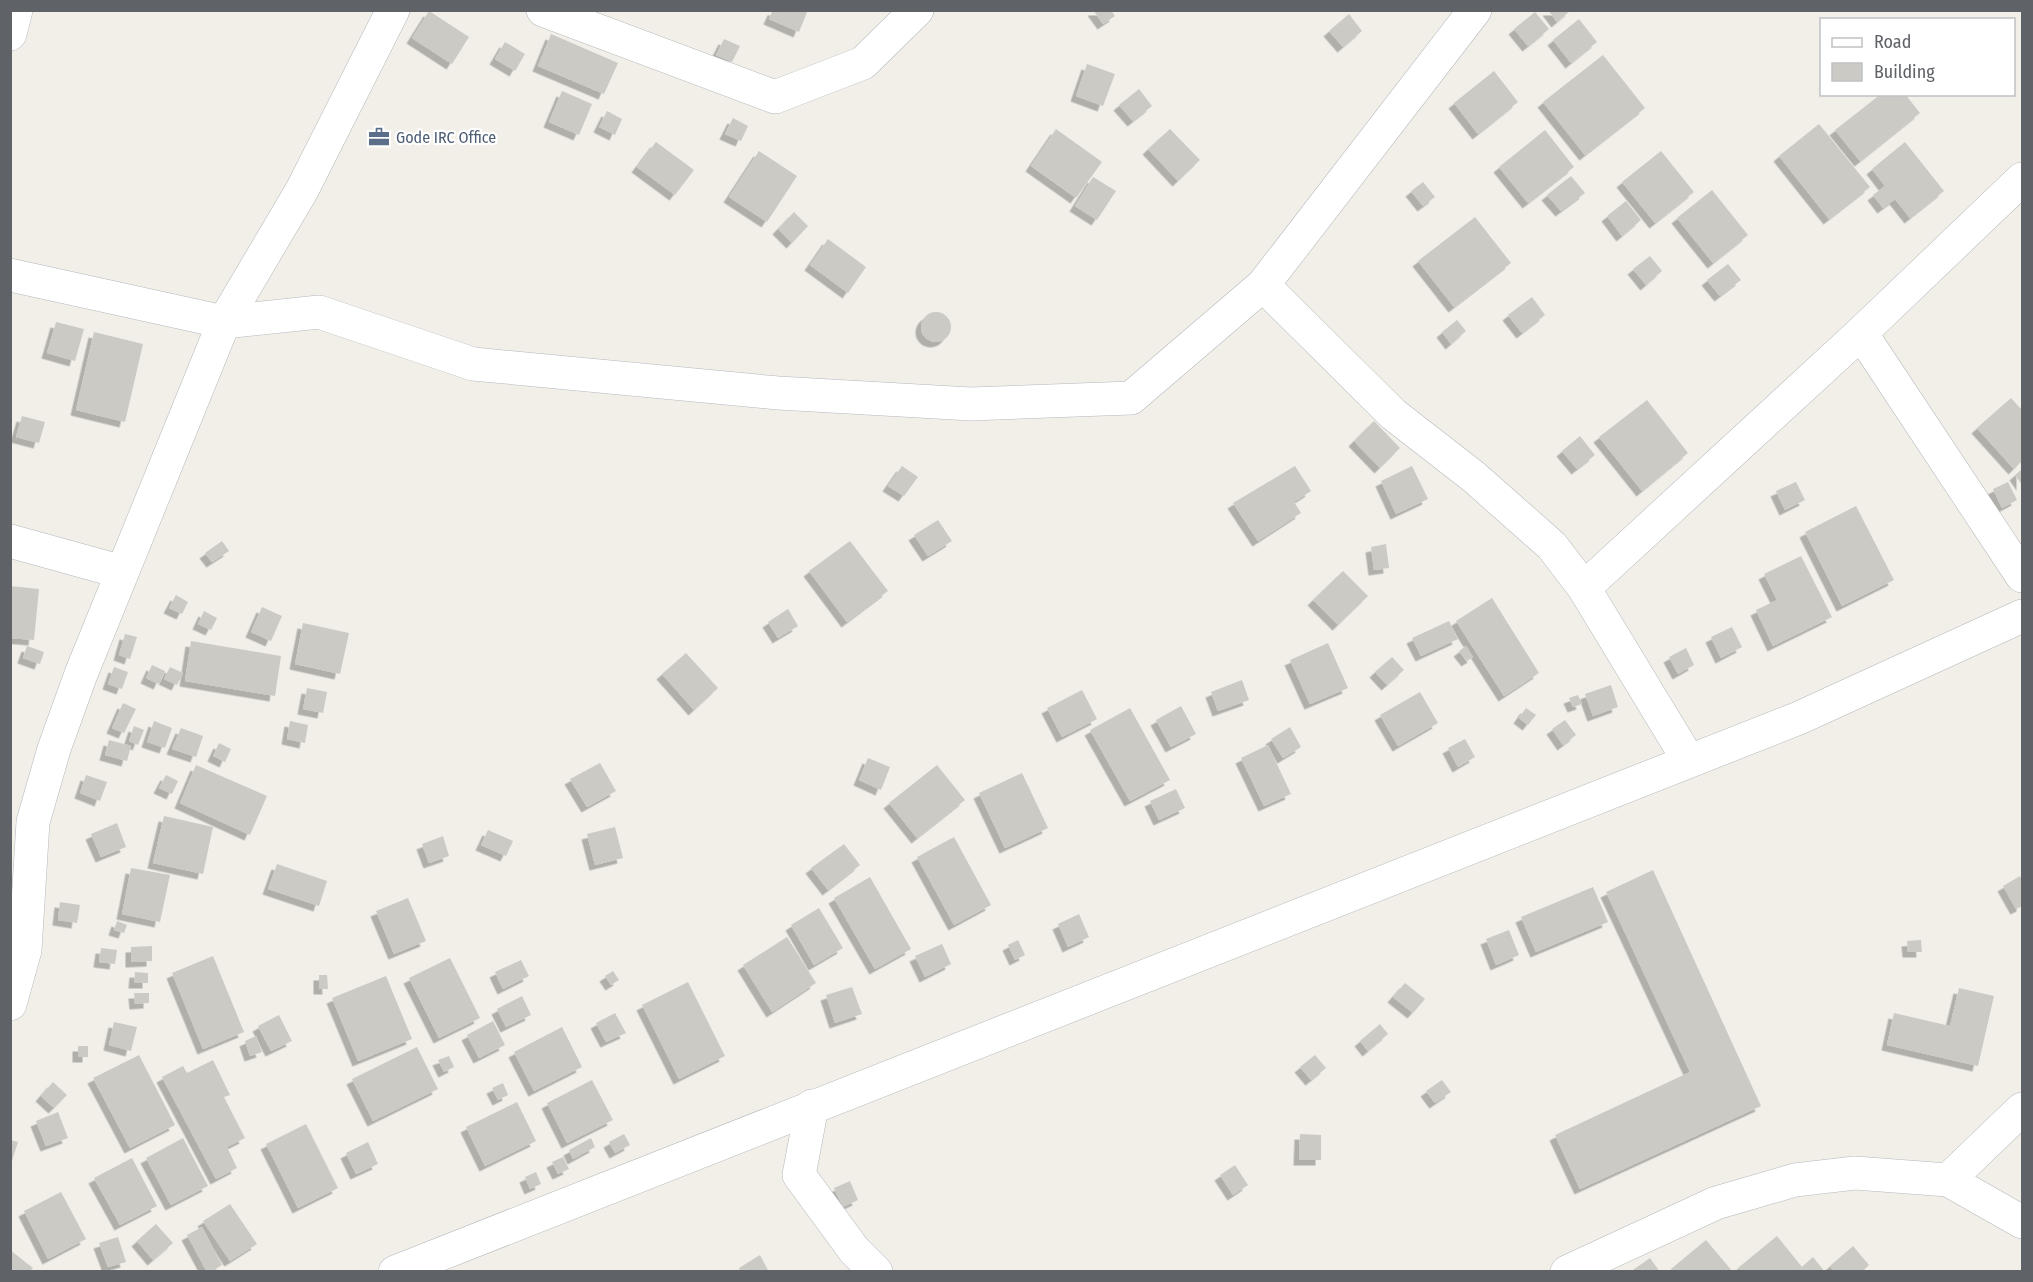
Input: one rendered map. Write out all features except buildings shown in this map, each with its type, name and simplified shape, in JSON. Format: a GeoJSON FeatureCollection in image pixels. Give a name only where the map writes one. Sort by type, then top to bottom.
{"type":"FeatureCollection","features":[{"type":"Feature","properties":{"kind":"street"},"geometry":{"type":"LineString","coordinates":[[10,34],[16,10]]}},
{"type":"Feature","properties":{"kind":"street"},"geometry":{"type":"LineString","coordinates":[[10,1004],[26,950],[33,822],[54,749],[122,572],[224,322],[302,190],[393,10]]}},
{"type":"Feature","properties":{"kind":"street"},"geometry":{"type":"LineString","coordinates":[[543,10],[775,97],[863,63],[917,10]]}},
{"type":"Feature","properties":{"kind":"street"},"geometry":{"type":"LineString","coordinates":[[10,275],[224,322],[319,312],[473,364],[777,393],[971,404],[1131,398],[1263,285],[1475,10]]}},
{"type":"Feature","properties":{"kind":"street"},"geometry":{"type":"LineString","coordinates":[[1584,588],[1861,333],[2022,179]]}},
{"type":"Feature","properties":{"kind":"street"},"geometry":{"type":"LineString","coordinates":[[1263,285],[1393,414],[1474,477],[1552,546],[1584,588],[1689,761]]}},
{"type":"Feature","properties":{"kind":"street"},"geometry":{"type":"LineString","coordinates":[[1861,333],[2022,576]]}},
{"type":"Feature","properties":{"kind":"street"},"geometry":{"type":"LineString","coordinates":[[10,541],[122,572]]}},
{"type":"Feature","properties":{"kind":"street"},"geometry":{"type":"LineString","coordinates":[[395,1272],[1799,718],[2022,615]]}},
{"type":"Feature","properties":{"kind":"street"},"geometry":{"type":"LineString","coordinates":[[812,1106],[799,1174],[854,1250],[876,1272]]}},
{"type":"Feature","properties":{"kind":"street"},"geometry":{"type":"LineString","coordinates":[[1948,1180],[2022,1108]]}},
{"type":"Feature","properties":{"kind":"street"},"geometry":{"type":"LineString","coordinates":[[1567,1272],[1716,1203],[1795,1180],[1856,1173],[1948,1180],[2022,1222]]}},
{"type":"Feature","properties":{"kind":"place","name":"Gode IRC Office"},"geometry":{"type":"Point","coordinates":[379,137]}}]}
